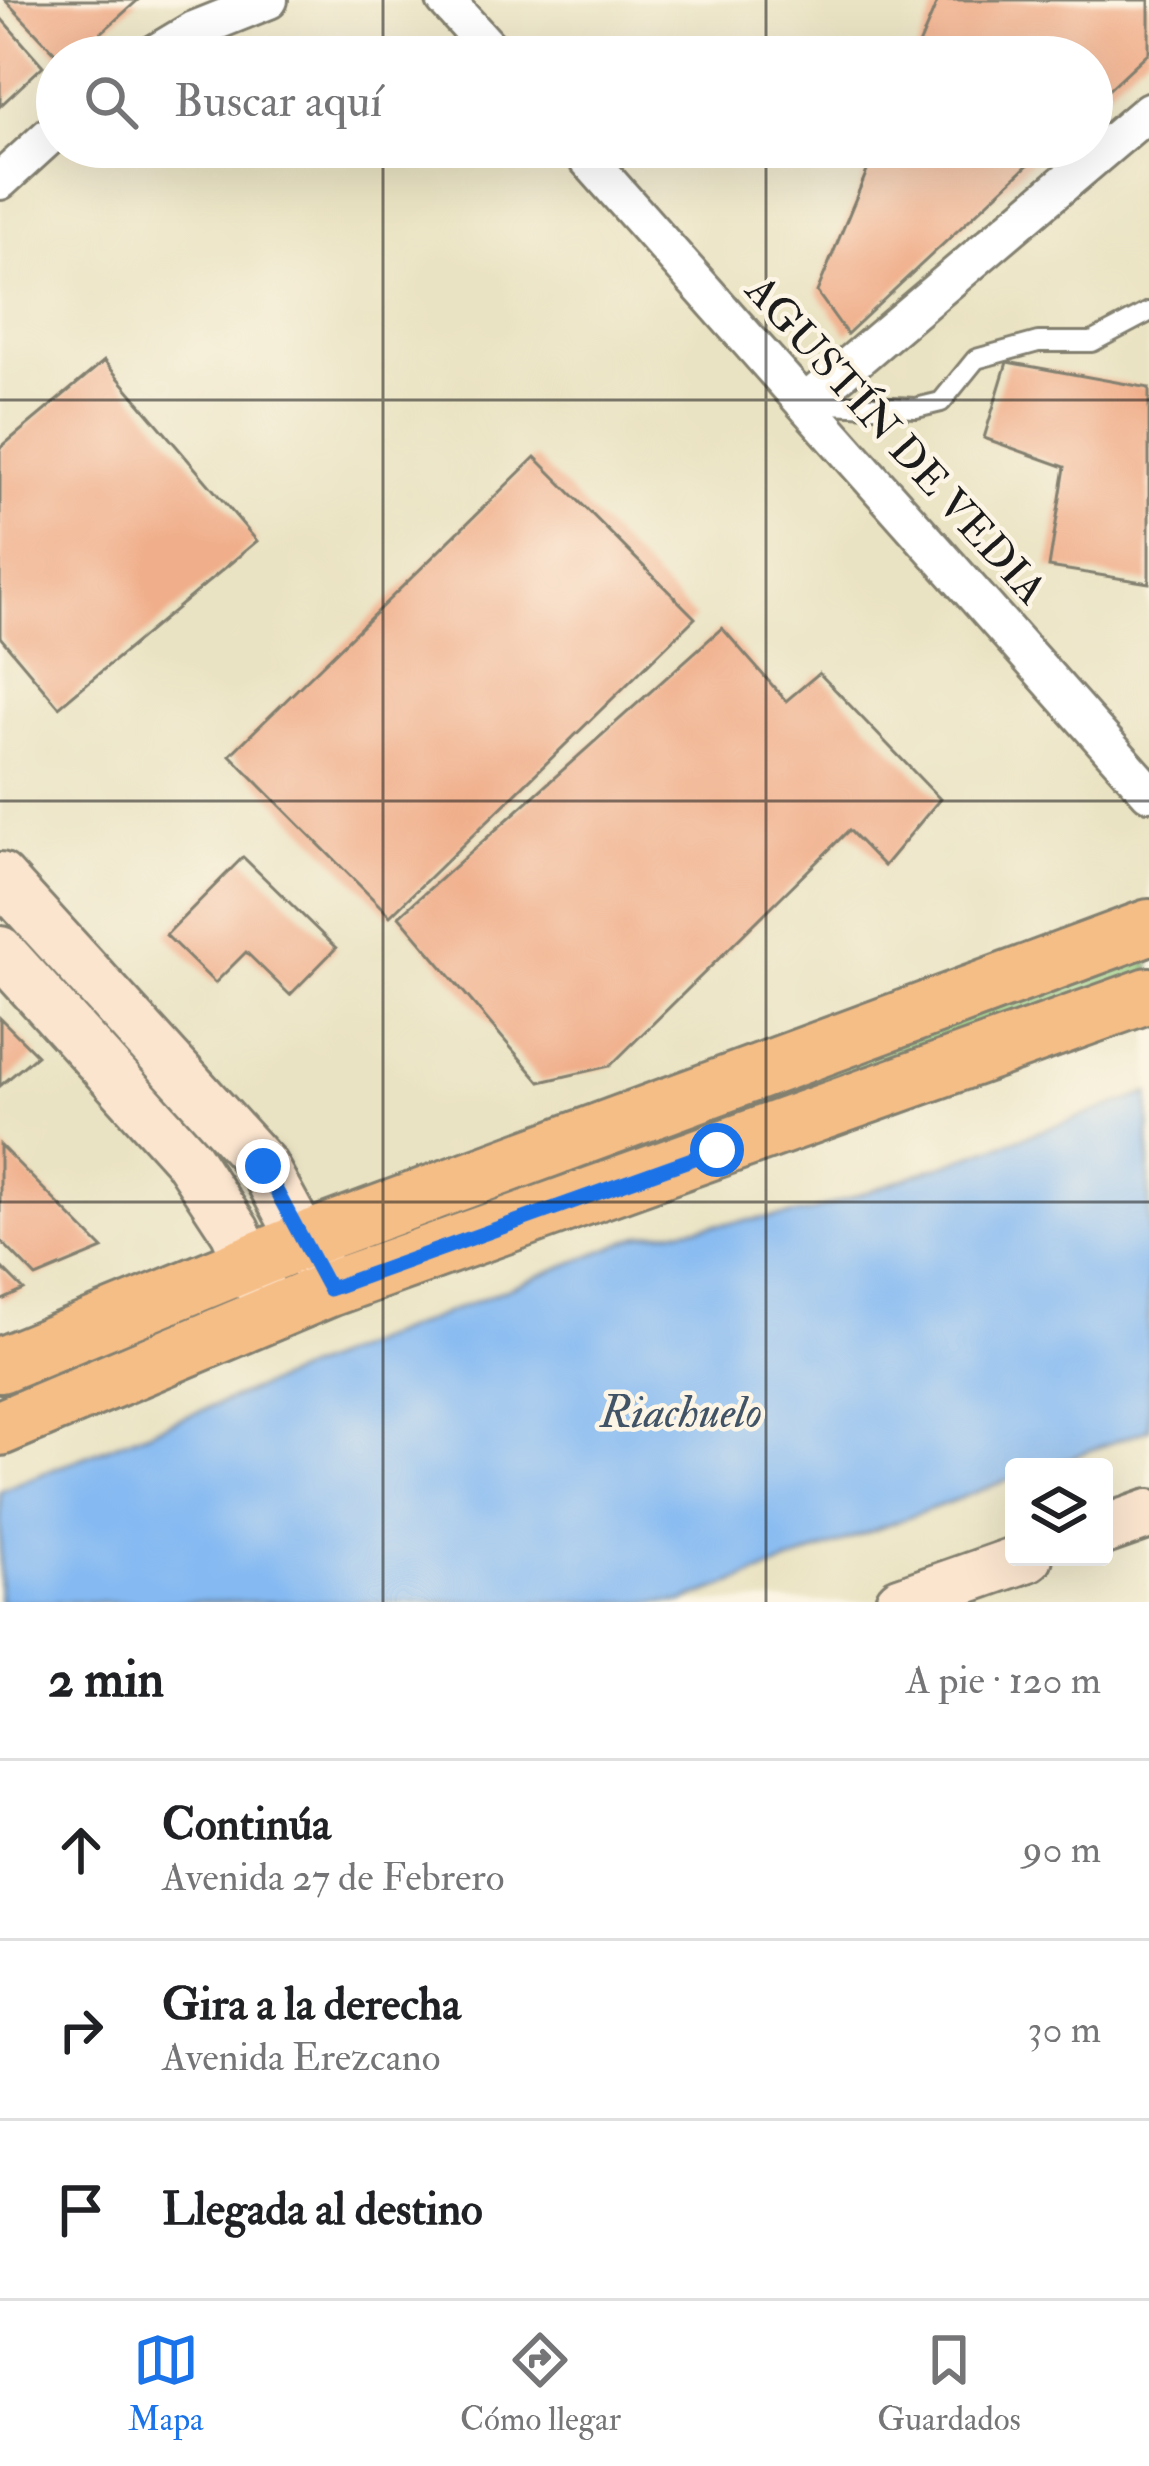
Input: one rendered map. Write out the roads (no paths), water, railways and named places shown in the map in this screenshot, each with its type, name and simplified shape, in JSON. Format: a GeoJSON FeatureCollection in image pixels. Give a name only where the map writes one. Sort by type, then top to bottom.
{"type":"FeatureCollection","features":[{"type":"Feature","properties":{"kind":"main road"},"geometry":{"type":"LineString","coordinates":[[0,1365],[305,1240],[1149,927]]}},
{"type":"Feature","properties":{"kind":"main road"},"geometry":{"type":"LineString","coordinates":[[0,1428],[329,1289],[1149,994]]}},
{"type":"Feature","properties":{"kind":"street"},"geometry":{"type":"LineString","coordinates":[[184,36],[269,0]]}},
{"type":"Feature","properties":{"kind":"street"},"geometry":{"type":"LineString","coordinates":[[445,0],[478,36]]}},
{"type":"Feature","properties":{"kind":"street"},"geometry":{"type":"LineString","coordinates":[[1113,142],[1149,111]]}},
{"type":"Feature","properties":{"kind":"street"},"geometry":{"type":"LineString","coordinates":[[0,181],[36,148]]}},
{"type":"Feature","properties":{"kind":"street","name":"AGUSTÍN DE VEDIA"},"geometry":{"type":"LineString","coordinates":[[597,168],[1149,792]]}},
{"type":"Feature","properties":{"kind":"street"},"geometry":{"type":"LineString","coordinates":[[806,403],[1082,168]]}},
{"type":"Feature","properties":{"kind":"street"},"geometry":{"type":"LineString","coordinates":[[0,877],[263,1166],[329,1289]]}},
{"type":"Feature","properties":{"kind":"street"},"geometry":{"type":"LineString","coordinates":[[0,951],[216,1196],[271,1312]]}},
{"type":"Feature","properties":{"kind":"street"},"geometry":{"type":"LineString","coordinates":[[1113,1527],[1149,1514]]}},
{"type":"Feature","properties":{"kind":"street"},"geometry":{"type":"LineString","coordinates":[[900,1602],[1005,1565]]}},
{"type":"Feature","properties":{"kind":"lane"},"geometry":{"type":"LineString","coordinates":[[806,403],[916,408],[941,402],[976,359],[1038,342],[1092,343],[1149,312]]}},
{"type":"Feature","properties":{"kind":"water","name":"Riachuelo"},"geometry":{"type":"Polygon","coordinates":[[[1149,1093],[1149,1429],[1070,1458],[1005,1458],[1005,1481],[682,1602],[0,1602],[0,1491],[642,1235],[810,1212],[1149,1093]]]}}]}
